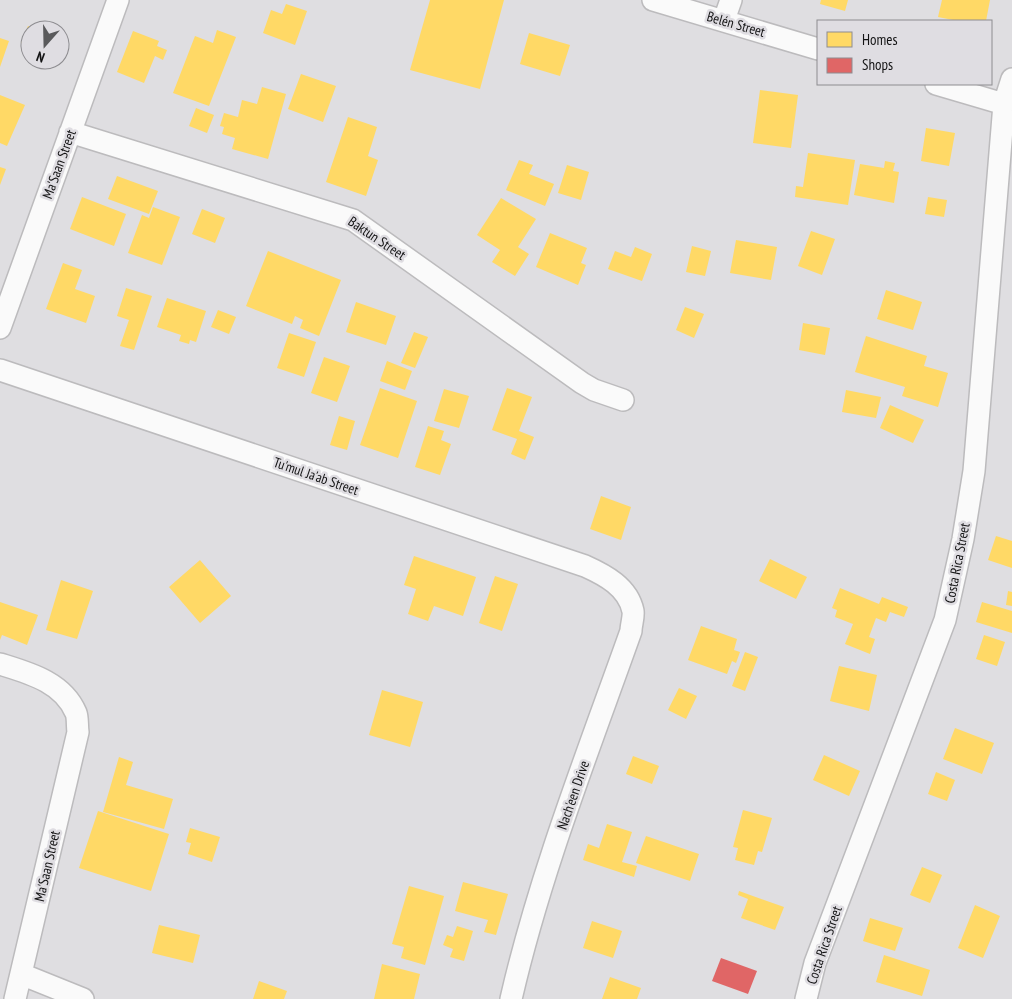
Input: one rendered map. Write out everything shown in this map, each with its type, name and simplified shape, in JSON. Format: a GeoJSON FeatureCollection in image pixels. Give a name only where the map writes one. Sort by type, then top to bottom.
{"type":"FeatureCollection","features":[{"type":"Feature","properties":{"kind":"street","name":"Ma'Saan Street"},"geometry":{"type":"LineString","coordinates":[[0,328],[118,0]]}},
{"type":"Feature","properties":{"kind":"street","name":"Belén Street"},"geometry":{"type":"LineString","coordinates":[[653,0],[817,48]]}},
{"type":"Feature","properties":{"kind":"street"},"geometry":{"type":"LineString","coordinates":[[724,20],[731,0]]}},
{"type":"Feature","properties":{"kind":"street","name":"Costa Rica Street"},"geometry":{"type":"LineString","coordinates":[[806,999],[815,964],[945,620],[954,581],[974,471],[1004,104],[1012,79]]}},
{"type":"Feature","properties":{"kind":"street"},"geometry":{"type":"LineString","coordinates":[[939,85],[1004,104]]}},
{"type":"Feature","properties":{"kind":"street","name":"Baktun Street"},"geometry":{"type":"LineString","coordinates":[[70,132],[353,220],[582,383],[594,390],[623,400]]}},
{"type":"Feature","properties":{"kind":"street","name":"Tu'mul Ja'ab Street"},"geometry":{"type":"LineString","coordinates":[[0,370],[585,566],[607,576],[626,594]]}},
{"type":"Feature","properties":{"kind":"street","name":"Nach'een Drive"},"geometry":{"type":"LineString","coordinates":[[511,999],[531,924],[556,843],[631,631],[633,612],[626,594]]}},
{"type":"Feature","properties":{"kind":"street","name":"Ma'Saan Street"},"geometry":{"type":"LineString","coordinates":[[0,664],[45,680],[66,696],[76,714],[78,732],[15,999]]}},
{"type":"Feature","properties":{"kind":"street"},"geometry":{"type":"LineString","coordinates":[[21,974],[83,999]]}},
{"type":"Feature","properties":{"kind":"building: Homes"},"geometry":{"type":"Polygon","coordinates":[[[430,0],[504,0],[480,89],[410,70],[430,0]]]}},
{"type":"Feature","properties":{"kind":"building: Homes"},"geometry":{"type":"Polygon","coordinates":[[[821,0],[848,0],[845,11],[820,4],[821,0]]]}},
{"type":"Feature","properties":{"kind":"building: Homes"},"geometry":{"type":"Polygon","coordinates":[[[942,0],[990,0],[986,20],[953,20],[938,17],[942,0]]]}},
{"type":"Feature","properties":{"kind":"building: Homes"},"geometry":{"type":"Polygon","coordinates":[[[286,4],[307,11],[295,45],[263,33],[271,10],[282,14],[286,4]]]}},
{"type":"Feature","properties":{"kind":"building: Homes"},"geometry":{"type":"Polygon","coordinates":[[[217,30],[236,37],[209,106],[173,93],[195,36],[213,43],[217,30]]]}},
{"type":"Feature","properties":{"kind":"building: Homes"},"geometry":{"type":"Polygon","coordinates":[[[133,31],[159,41],[157,46],[167,50],[163,60],[155,56],[144,83],[117,72],[133,31]]]}},
{"type":"Feature","properties":{"kind":"building: Homes"},"geometry":{"type":"Polygon","coordinates":[[[529,33],[570,45],[560,76],[520,64],[529,33]]]}},
{"type":"Feature","properties":{"kind":"building: Homes"},"geometry":{"type":"Polygon","coordinates":[[[0,38],[9,41],[0,67],[0,38]]]}},
{"type":"Feature","properties":{"kind":"building: Homes"},"geometry":{"type":"Polygon","coordinates":[[[301,74],[336,86],[323,122],[288,109],[301,74]]]}},
{"type":"Feature","properties":{"kind":"building: Homes"},"geometry":{"type":"Polygon","coordinates":[[[262,87],[286,94],[268,159],[232,149],[235,138],[222,134],[224,127],[220,126],[224,113],[238,117],[242,100],[257,104],[262,87]]]}},
{"type":"Feature","properties":{"kind":"building: Homes"},"geometry":{"type":"Polygon","coordinates":[[[760,90],[798,95],[791,148],[753,143],[760,90]]]}},
{"type":"Feature","properties":{"kind":"building: Homes"},"geometry":{"type":"Polygon","coordinates":[[[0,95],[25,105],[7,146],[0,143],[0,95]]]}},
{"type":"Feature","properties":{"kind":"building: Homes"},"geometry":{"type":"Polygon","coordinates":[[[196,108],[214,115],[207,133],[189,126],[196,108]]]}},
{"type":"Feature","properties":{"kind":"building: Homes"},"geometry":{"type":"Polygon","coordinates":[[[348,117],[377,127],[368,156],[378,160],[366,196],[326,182],[348,117]]]}},
{"type":"Feature","properties":{"kind":"building: Homes"},"geometry":{"type":"Polygon","coordinates":[[[926,128],[955,133],[949,166],[921,161],[926,128]]]}},
{"type":"Feature","properties":{"kind":"building: Homes"},"geometry":{"type":"Polygon","coordinates":[[[808,153],[855,160],[848,205],[795,197],[796,186],[803,187],[808,153]]]}},
{"type":"Feature","properties":{"kind":"building: Homes"},"geometry":{"type":"Polygon","coordinates":[[[519,160],[533,165],[529,174],[554,184],[545,206],[506,190],[519,160]]]}},
{"type":"Feature","properties":{"kind":"building: Homes"},"geometry":{"type":"Polygon","coordinates":[[[885,161],[895,163],[893,171],[899,172],[894,203],[854,195],[860,164],[884,168],[885,161]]]}},
{"type":"Feature","properties":{"kind":"building: Homes"},"geometry":{"type":"Polygon","coordinates":[[[567,165],[589,172],[581,200],[558,193],[567,165]]]}},
{"type":"Feature","properties":{"kind":"building: Homes"},"geometry":{"type":"Polygon","coordinates":[[[0,167],[6,169],[0,185],[0,167]]]}},
{"type":"Feature","properties":{"kind":"building: Homes"},"geometry":{"type":"Polygon","coordinates":[[[117,176],[158,191],[149,214],[108,199],[117,176]]]}},
{"type":"Feature","properties":{"kind":"building: Homes"},"geometry":{"type":"Polygon","coordinates":[[[82,197],[126,214],[114,246],[70,229],[82,197]]]}},
{"type":"Feature","properties":{"kind":"building: Homes"},"geometry":{"type":"Polygon","coordinates":[[[928,197],[947,200],[944,217],[925,214],[928,197]]]}},
{"type":"Feature","properties":{"kind":"building: Homes"},"geometry":{"type":"Polygon","coordinates":[[[501,198],[536,219],[518,247],[529,254],[515,276],[492,262],[500,250],[477,235],[501,198]]]}},
{"type":"Feature","properties":{"kind":"building: Homes"},"geometry":{"type":"Polygon","coordinates":[[[153,207],[180,217],[162,265],[128,253],[142,215],[149,218],[153,207]]]}},
{"type":"Feature","properties":{"kind":"building: Homes"},"geometry":{"type":"Polygon","coordinates":[[[202,209],[225,218],[215,243],[192,234],[202,209]]]}},
{"type":"Feature","properties":{"kind":"building: Homes"},"geometry":{"type":"Polygon","coordinates":[[[811,231],[835,239],[822,275],[798,266],[811,231]]]}},
{"type":"Feature","properties":{"kind":"building: Homes"},"geometry":{"type":"Polygon","coordinates":[[[550,233],[587,248],[581,263],[586,265],[578,285],[536,267],[550,233]]]}},
{"type":"Feature","properties":{"kind":"building: Homes"},"geometry":{"type":"Polygon","coordinates":[[[736,240],[777,247],[771,280],[730,273],[736,240]]]}},
{"type":"Feature","properties":{"kind":"building: Homes"},"geometry":{"type":"Polygon","coordinates":[[[692,246],[711,251],[705,276],[686,272],[692,246]]]}},
{"type":"Feature","properties":{"kind":"building: Homes"},"geometry":{"type":"Polygon","coordinates":[[[635,247],[652,254],[642,281],[608,269],[615,251],[631,257],[635,247]]]}},
{"type":"Feature","properties":{"kind":"building: Homes"},"geometry":{"type":"Polygon","coordinates":[[[268,251],[341,280],[319,336],[300,328],[303,320],[295,316],[292,324],[246,306],[268,251]]]}},
{"type":"Feature","properties":{"kind":"building: Homes"},"geometry":{"type":"Polygon","coordinates":[[[63,263],[82,270],[75,289],[95,296],[86,323],[46,309],[63,263]]]}},
{"type":"Feature","properties":{"kind":"building: Homes"},"geometry":{"type":"Polygon","coordinates":[[[126,288],[152,296],[134,350],[120,346],[129,320],[117,316],[126,288]]]}},
{"type":"Feature","properties":{"kind":"building: Homes"},"geometry":{"type":"Polygon","coordinates":[[[886,290],[922,302],[913,330],[877,319],[886,290]]]}},
{"type":"Feature","properties":{"kind":"building: Homes"},"geometry":{"type":"Polygon","coordinates":[[[167,298],[206,311],[196,342],[190,340],[189,344],[179,341],[181,335],[157,327],[167,298]]]}},
{"type":"Feature","properties":{"kind":"building: Homes"},"geometry":{"type":"Polygon","coordinates":[[[356,302],[396,316],[386,345],[346,332],[356,302]]]}},
{"type":"Feature","properties":{"kind":"building: Homes"},"geometry":{"type":"Polygon","coordinates":[[[685,307],[704,314],[694,338],[676,330],[685,307]]]}},
{"type":"Feature","properties":{"kind":"building: Homes"},"geometry":{"type":"Polygon","coordinates":[[[218,310],[236,317],[229,334],[211,327],[218,310]]]}},
{"type":"Feature","properties":{"kind":"building: Homes"},"geometry":{"type":"Polygon","coordinates":[[[803,323],[830,328],[825,355],[799,350],[803,323]]]}},
{"type":"Feature","properties":{"kind":"building: Homes"},"geometry":{"type":"Polygon","coordinates":[[[414,332],[428,337],[415,368],[401,363],[414,332]]]}},
{"type":"Feature","properties":{"kind":"building: Homes"},"geometry":{"type":"Polygon","coordinates":[[[289,333],[316,342],[304,377],[277,368],[289,333]]]}},
{"type":"Feature","properties":{"kind":"building: Homes"},"geometry":{"type":"Polygon","coordinates":[[[866,336],[927,356],[924,366],[948,373],[938,407],[902,396],[905,387],[855,372],[866,336]]]}},
{"type":"Feature","properties":{"kind":"building: Homes"},"geometry":{"type":"Polygon","coordinates":[[[324,357],[350,366],[337,402],[311,393],[324,357]]]}},
{"type":"Feature","properties":{"kind":"building: Homes"},"geometry":{"type":"Polygon","coordinates":[[[387,361],[412,371],[405,390],[380,381],[387,361]]]}},
{"type":"Feature","properties":{"kind":"building: Homes"},"geometry":{"type":"Polygon","coordinates":[[[380,388],[417,401],[398,458],[360,445],[380,388]]]}},
{"type":"Feature","properties":{"kind":"building: Homes"},"geometry":{"type":"Polygon","coordinates":[[[507,388],[532,397],[519,431],[534,437],[525,460],[511,454],[517,439],[492,430],[507,388]]]}},
{"type":"Feature","properties":{"kind":"building: Homes"},"geometry":{"type":"Polygon","coordinates":[[[444,389],[469,396],[459,428],[434,421],[444,389]]]}},
{"type":"Feature","properties":{"kind":"building: Homes"},"geometry":{"type":"Polygon","coordinates":[[[846,390],[881,397],[876,418],[842,412],[846,390]]]}},
{"type":"Feature","properties":{"kind":"building: Homes"},"geometry":{"type":"Polygon","coordinates":[[[890,405],[924,420],[913,443],[880,428],[890,405]]]}},
{"type":"Feature","properties":{"kind":"building: Homes"},"geometry":{"type":"Polygon","coordinates":[[[339,416],[355,421],[347,450],[330,445],[339,416]]]}},
{"type":"Feature","properties":{"kind":"building: Homes"},"geometry":{"type":"Polygon","coordinates":[[[428,426],[444,431],[441,440],[451,444],[440,475],[415,467],[428,426]]]}},
{"type":"Feature","properties":{"kind":"building: Homes"},"geometry":{"type":"Polygon","coordinates":[[[601,496],[631,507],[621,540],[590,529],[601,496]]]}},
{"type":"Feature","properties":{"kind":"building: Homes"},"geometry":{"type":"Polygon","coordinates":[[[996,536],[1012,541],[1012,568],[988,560],[996,536]]]}},
{"type":"Feature","properties":{"kind":"building: Homes"},"geometry":{"type":"Polygon","coordinates":[[[414,556],[476,577],[463,616],[434,606],[428,621],[408,614],[416,589],[404,585],[414,556]]]}},
{"type":"Feature","properties":{"kind":"building: Homes"},"geometry":{"type":"Polygon","coordinates":[[[770,559],[807,577],[796,599],[759,581],[770,559]]]}},
{"type":"Feature","properties":{"kind":"building: Homes"},"geometry":{"type":"Polygon","coordinates":[[[200,560],[231,596],[200,623],[169,587],[200,560]]]}},
{"type":"Feature","properties":{"kind":"building: Homes"},"geometry":{"type":"Polygon","coordinates":[[[495,576],[518,584],[502,631],[479,623],[495,576]]]}},
{"type":"Feature","properties":{"kind":"building: Homes"},"geometry":{"type":"Polygon","coordinates":[[[61,580],[93,591],[77,639],[46,630],[61,580]]]}},
{"type":"Feature","properties":{"kind":"building: Homes"},"geometry":{"type":"Polygon","coordinates":[[[840,588],[879,604],[882,597],[908,607],[904,617],[890,612],[886,622],[876,618],[869,637],[875,639],[870,654],[845,644],[853,624],[835,617],[837,610],[832,608],[840,588]]]}},
{"type":"Feature","properties":{"kind":"building: Homes"},"geometry":{"type":"Polygon","coordinates":[[[1008,591],[1012,592],[1012,606],[1006,605],[1008,591]]]}},
{"type":"Feature","properties":{"kind":"building: Homes"},"geometry":{"type":"Polygon","coordinates":[[[0,602],[38,615],[27,645],[2,635],[0,640],[0,602]]]}},
{"type":"Feature","properties":{"kind":"building: Homes"},"geometry":{"type":"Polygon","coordinates":[[[982,602],[1012,611],[1012,633],[976,622],[982,602]]]}},
{"type":"Feature","properties":{"kind":"building: Homes"},"geometry":{"type":"Polygon","coordinates":[[[701,626],[737,639],[734,650],[740,652],[736,663],[732,661],[727,674],[688,660],[701,626]]]}},
{"type":"Feature","properties":{"kind":"building: Homes"},"geometry":{"type":"Polygon","coordinates":[[[984,635],[1005,642],[997,666],[976,659],[984,635]]]}},
{"type":"Feature","properties":{"kind":"building: Homes"},"geometry":{"type":"Polygon","coordinates":[[[745,652],[758,657],[745,691],[732,686],[745,652]]]}},
{"type":"Feature","properties":{"kind":"building: Homes"},"geometry":{"type":"Polygon","coordinates":[[[839,666],[877,675],[869,711],[830,701],[839,666]]]}},
{"type":"Feature","properties":{"kind":"building: Homes"},"geometry":{"type":"Polygon","coordinates":[[[679,688],[697,696],[686,719],[668,710],[679,688]]]}},
{"type":"Feature","properties":{"kind":"building: Homes"},"geometry":{"type":"Polygon","coordinates":[[[382,690],[423,702],[410,747],[369,735],[382,690]]]}},
{"type":"Feature","properties":{"kind":"building: Homes"},"geometry":{"type":"Polygon","coordinates":[[[955,728],[994,743],[982,774],[943,759],[955,728]]]}},
{"type":"Feature","properties":{"kind":"building: Homes"},"geometry":{"type":"Polygon","coordinates":[[[824,755],[860,771],[849,796],[813,780],[824,755]]]}},
{"type":"Feature","properties":{"kind":"building: Homes"},"geometry":{"type":"Polygon","coordinates":[[[633,756],[659,766],[652,784],[626,774],[633,756]]]}},
{"type":"Feature","properties":{"kind":"building: Homes"},"geometry":{"type":"Polygon","coordinates":[[[119,757],[133,762],[126,785],[173,799],[164,829],[103,812],[119,757]]]}},
{"type":"Feature","properties":{"kind":"building: Homes"},"geometry":{"type":"Polygon","coordinates":[[[936,772],[955,780],[947,801],[928,794],[936,772]]]}},
{"type":"Feature","properties":{"kind":"building: Homes"},"geometry":{"type":"Polygon","coordinates":[[[743,810],[772,818],[762,852],[758,851],[754,865],[735,860],[738,848],[733,847],[743,810]]]}},
{"type":"Feature","properties":{"kind":"building: Homes"},"geometry":{"type":"Polygon","coordinates":[[[98,811],[169,834],[151,891],[79,868],[98,811]]]}},
{"type":"Feature","properties":{"kind":"building: Homes"},"geometry":{"type":"Polygon","coordinates":[[[607,824],[632,832],[622,862],[637,866],[634,877],[583,860],[588,844],[599,848],[607,824]]]}},
{"type":"Feature","properties":{"kind":"building: Homes"},"geometry":{"type":"Polygon","coordinates":[[[190,828],[220,837],[212,862],[188,854],[191,843],[186,842],[190,828]]]}},
{"type":"Feature","properties":{"kind":"building: Homes"},"geometry":{"type":"Polygon","coordinates":[[[646,836],[699,854],[690,881],[636,863],[646,836]]]}},
{"type":"Feature","properties":{"kind":"building: Homes"},"geometry":{"type":"Polygon","coordinates":[[[922,867],[942,875],[930,903],[910,895],[922,867]]]}},
{"type":"Feature","properties":{"kind":"building: Homes"},"geometry":{"type":"Polygon","coordinates":[[[463,882],[508,894],[496,935],[484,932],[488,920],[455,911],[463,882]]]}},
{"type":"Feature","properties":{"kind":"building: Homes"},"geometry":{"type":"Polygon","coordinates":[[[409,886],[444,896],[425,965],[401,958],[404,947],[392,944],[409,886]]]}},
{"type":"Feature","properties":{"kind":"building: Homes"},"geometry":{"type":"Polygon","coordinates":[[[739,891],[784,907],[775,930],[741,918],[748,899],[738,895],[739,891]]]}},
{"type":"Feature","properties":{"kind":"building: Homes"},"geometry":{"type":"Polygon","coordinates":[[[975,905],[1000,916],[983,958],[958,948],[975,905]]]}},
{"type":"Feature","properties":{"kind":"building: Homes"},"geometry":{"type":"Polygon","coordinates":[[[870,918],[903,928],[895,951],[863,941],[870,918]]]}},
{"type":"Feature","properties":{"kind":"building: Homes"},"geometry":{"type":"Polygon","coordinates":[[[592,921],[622,931],[613,958],[583,948],[592,921]]]}},
{"type":"Feature","properties":{"kind":"building: Homes"},"geometry":{"type":"Polygon","coordinates":[[[159,925],[200,935],[193,963],[152,953],[159,925]]]}},
{"type":"Feature","properties":{"kind":"building: Homes"},"geometry":{"type":"Polygon","coordinates":[[[457,926],[473,931],[464,961],[450,957],[453,949],[443,945],[447,935],[453,937],[457,926]]]}},
{"type":"Feature","properties":{"kind":"building: Homes"},"geometry":{"type":"Polygon","coordinates":[[[884,955],[930,970],[922,996],[876,982],[884,955]]]}},
{"type":"Feature","properties":{"kind":"building: Homes"},"geometry":{"type":"Polygon","coordinates":[[[382,964],[420,974],[414,999],[374,999],[382,964]]]}},
{"type":"Feature","properties":{"kind":"building: Homes"},"geometry":{"type":"Polygon","coordinates":[[[610,977],[641,988],[637,999],[602,999],[610,977]]]}},
{"type":"Feature","properties":{"kind":"building: Homes"},"geometry":{"type":"Polygon","coordinates":[[[259,981],[287,991],[284,999],[253,999],[259,981]]]}},
{"type":"Feature","properties":{"kind":"building: Shops"},"geometry":{"type":"Polygon","coordinates":[[[721,958],[757,971],[748,994],[712,981],[721,958]]]}}]}
